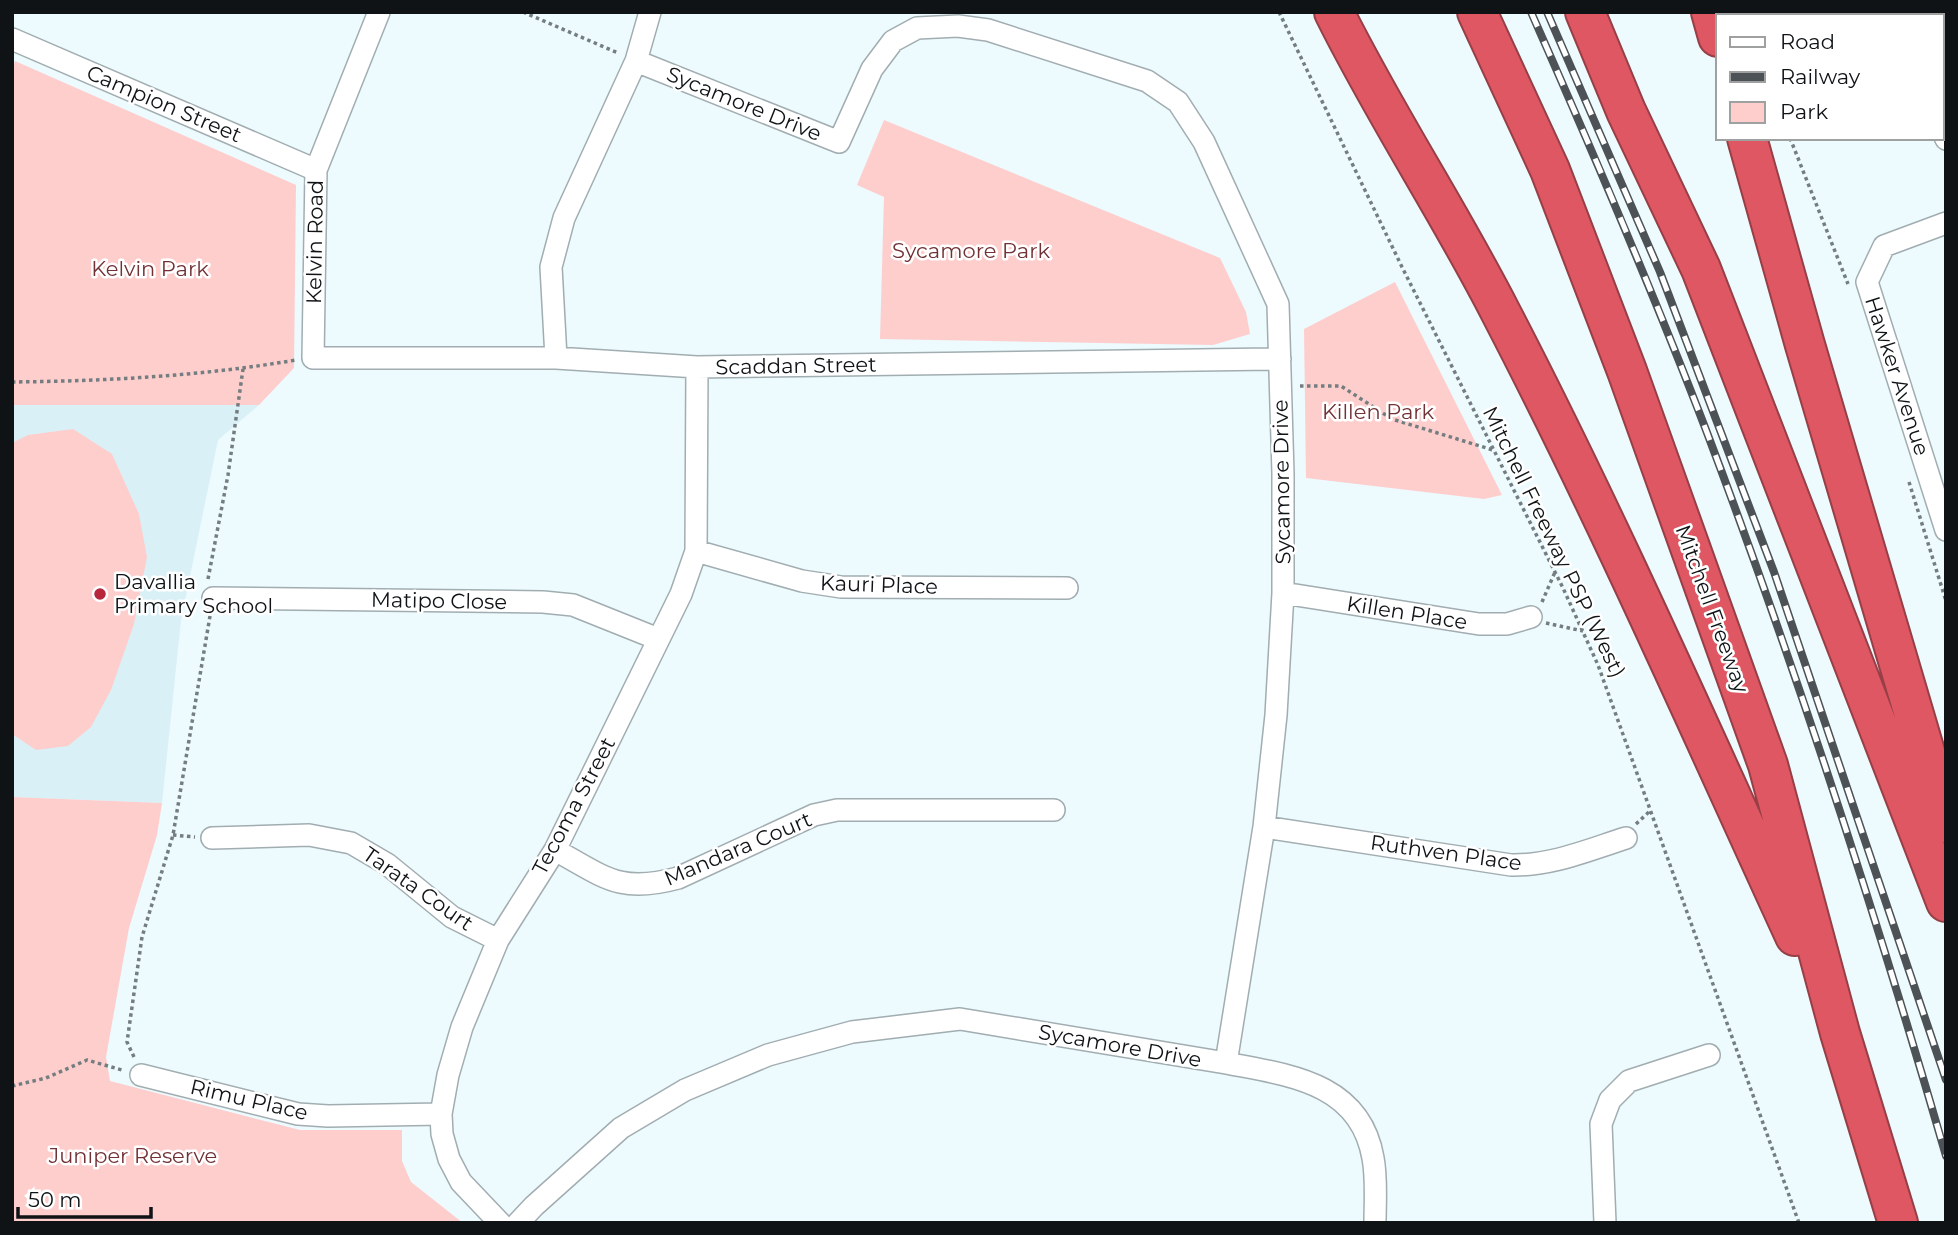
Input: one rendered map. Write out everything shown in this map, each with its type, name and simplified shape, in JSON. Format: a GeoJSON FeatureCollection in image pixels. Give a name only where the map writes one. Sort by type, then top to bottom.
{"type":"FeatureCollection","features":[{"type":"Feature","properties":{"kind":"highway"},"geometry":{"type":"LineString","coordinates":[[1334,12],[1519,348],[1609,531],[1839,1033]]}},
{"type":"Feature","properties":{"kind":"highway","name":"Mitchell Freeway"},"geometry":{"type":"LineString","coordinates":[[1477,12],[1555,183],[1627,371],[1768,765],[1839,1033],[1898,1223]]}},
{"type":"Feature","properties":{"kind":"highway"},"geometry":{"type":"LineString","coordinates":[[1585,12],[1626,111],[1701,269],[1946,902]]}},
{"type":"Feature","properties":{"kind":"highway"},"geometry":{"type":"LineString","coordinates":[[1711,12],[1716,30]]}},
{"type":"Feature","properties":{"kind":"highway"},"geometry":{"type":"LineString","coordinates":[[1748,140],[1812,372],[1946,823]]}},
{"type":"Feature","properties":{"kind":"street","name":"Kelvin Road"},"geometry":{"type":"LineString","coordinates":[[313,358],[316,170],[379,12]]}},
{"type":"Feature","properties":{"kind":"street"},"geometry":{"type":"LineString","coordinates":[[556,358],[551,267],[556,243],[564,218],[636,61],[650,12]]}},
{"type":"Feature","properties":{"kind":"street","name":"Sycamore Drive"},"geometry":{"type":"LineString","coordinates":[[518,1223],[621,1128],[685,1090],[768,1055],[852,1032],[960,1018],[1226,1063],[1264,827],[1276,715],[1283,593],[1278,304],[1204,142],[1178,102],[1147,81],[988,30],[958,26],[917,28],[893,41],[872,69],[839,142],[636,61]]}},
{"type":"Feature","properties":{"kind":"street","name":"Campion Street"},"geometry":{"type":"LineString","coordinates":[[12,39],[316,170]]}},
{"type":"Feature","properties":{"kind":"street","name":"Hawker Avenue"},"geometry":{"type":"LineString","coordinates":[[1946,223],[1884,246],[1867,282],[1946,530]]}},
{"type":"Feature","properties":{"kind":"street","name":"Scaddan Street"},"geometry":{"type":"LineString","coordinates":[[313,358],[556,358],[698,367],[1280,359]]}},
{"type":"Feature","properties":{"kind":"street","name":"Tecoma Street"},"geometry":{"type":"LineString","coordinates":[[500,1223],[461,1182],[449,1158],[442,1134],[441,1114],[448,1075],[462,1027],[498,940],[555,850],[681,594],[696,551],[698,367]]}},
{"type":"Feature","properties":{"kind":"street","name":"Kauri Place"},"geometry":{"type":"LineString","coordinates":[[696,551],[802,582],[841,587],[1067,588]]}},
{"type":"Feature","properties":{"kind":"street","name":"Matipo Close"},"geometry":{"type":"LineString","coordinates":[[210,589],[573,605],[658,639]]}},
{"type":"Feature","properties":{"kind":"street","name":"Killen Place"},"geometry":{"type":"LineString","coordinates":[[1283,593],[1479,624],[1507,624],[1531,617]]}},
{"type":"Feature","properties":{"kind":"street","name":"Mandara Court"},"geometry":{"type":"LineString","coordinates":[[555,850],[618,883],[636,886],[678,878],[814,815],[837,810],[1054,810]]}},
{"type":"Feature","properties":{"kind":"street","name":"Ruthven Place"},"geometry":{"type":"LineString","coordinates":[[1264,827],[1511,865],[1552,861],[1626,838]]}},
{"type":"Feature","properties":{"kind":"street","name":"Tarata Court"},"geometry":{"type":"LineString","coordinates":[[212,838],[310,835],[351,844],[387,863],[452,917],[498,940]]}},
{"type":"Feature","properties":{"kind":"street"},"geometry":{"type":"LineString","coordinates":[[1605,1223],[1601,1124],[1610,1100],[1629,1081],[1709,1055]]}},
{"type":"Feature","properties":{"kind":"street"},"geometry":{"type":"LineString","coordinates":[[1226,1063],[1305,1080],[1336,1097],[1349,1109],[1368,1140],[1373,1157],[1375,1223]]}},
{"type":"Feature","properties":{"kind":"street","name":"Rimu Place"},"geometry":{"type":"LineString","coordinates":[[141,1075],[298,1114],[441,1114]]}},
{"type":"Feature","properties":{"kind":"path"},"geometry":{"type":"LineString","coordinates":[[523,12],[636,61]]}},
{"type":"Feature","properties":{"kind":"path","name":"Mitchell Freeway PSP (West)"},"geometry":{"type":"LineString","coordinates":[[1279,12],[1408,279],[1563,588],[1598,665],[1799,1223]]}},
{"type":"Feature","properties":{"kind":"path"},"geometry":{"type":"LineString","coordinates":[[1791,140],[1849,285]]}},
{"type":"Feature","properties":{"kind":"path"},"geometry":{"type":"LineString","coordinates":[[12,382],[108,381],[243,369],[313,358]]}},
{"type":"Feature","properties":{"kind":"path"},"geometry":{"type":"LineString","coordinates":[[141,1075],[127,1042],[142,937],[173,835],[243,369]]}},
{"type":"Feature","properties":{"kind":"path"},"geometry":{"type":"LineString","coordinates":[[1280,388],[1320,384],[1341,386],[1392,419],[1493,450]]}},
{"type":"Feature","properties":{"kind":"path"},"geometry":{"type":"LineString","coordinates":[[1907,477],[1946,601]]}},
{"type":"Feature","properties":{"kind":"path"},"geometry":{"type":"LineString","coordinates":[[12,1086],[46,1078],[87,1060],[141,1075]]}},
{"type":"Feature","properties":{"kind":"shaded area","name":"Davallia Primary School"},"geometry":{"type":"Polygon","coordinates":[[[12,405],[259,405],[218,440],[181,620],[162,803],[12,797],[12,405]]]}},
{"type":"Feature","properties":{"kind":"green space","name":"Kelvin Park"},"geometry":{"type":"Polygon","coordinates":[[[15,61],[296,185],[294,368],[259,405],[12,405],[12,69],[15,61]]]}},
{"type":"Feature","properties":{"kind":"green space","name":"Sycamore Park"},"geometry":{"type":"Polygon","coordinates":[[[884,120],[1220,258],[1246,312],[1250,334],[1213,345],[880,339],[884,197],[857,185],[884,120]]]}},
{"type":"Feature","properties":{"kind":"green space","name":"Killen Park"},"geometry":{"type":"Polygon","coordinates":[[[1395,282],[1502,495],[1484,499],[1306,478],[1304,329],[1395,282]]]}},
{"type":"Feature","properties":{"kind":"green space"},"geometry":{"type":"Polygon","coordinates":[[[73,429],[112,454],[139,514],[147,557],[134,624],[111,690],[91,727],[68,746],[36,750],[12,734],[12,443],[28,435],[73,429]]]}},
{"type":"Feature","properties":{"kind":"green space","name":"Juniper Reserve"},"geometry":{"type":"Polygon","coordinates":[[[12,797],[162,803],[157,835],[129,928],[106,1057],[110,1081],[300,1130],[402,1130],[402,1161],[411,1182],[463,1223],[12,1223],[12,797]]]}},
{"type":"Feature","properties":{"kind":"railway"},"geometry":{"type":"LineString","coordinates":[[1531,12],[1643,272],[1739,519],[1833,790],[1946,1156]]}},
{"type":"Feature","properties":{"kind":"railway"},"geometry":{"type":"LineString","coordinates":[[1547,12],[1660,272],[1774,572],[1946,1080]]}},
{"type":"Feature","properties":{"kind":"place","name":"Davallia Primary School"},"geometry":{"type":"Point","coordinates":[100,594]}}]}
